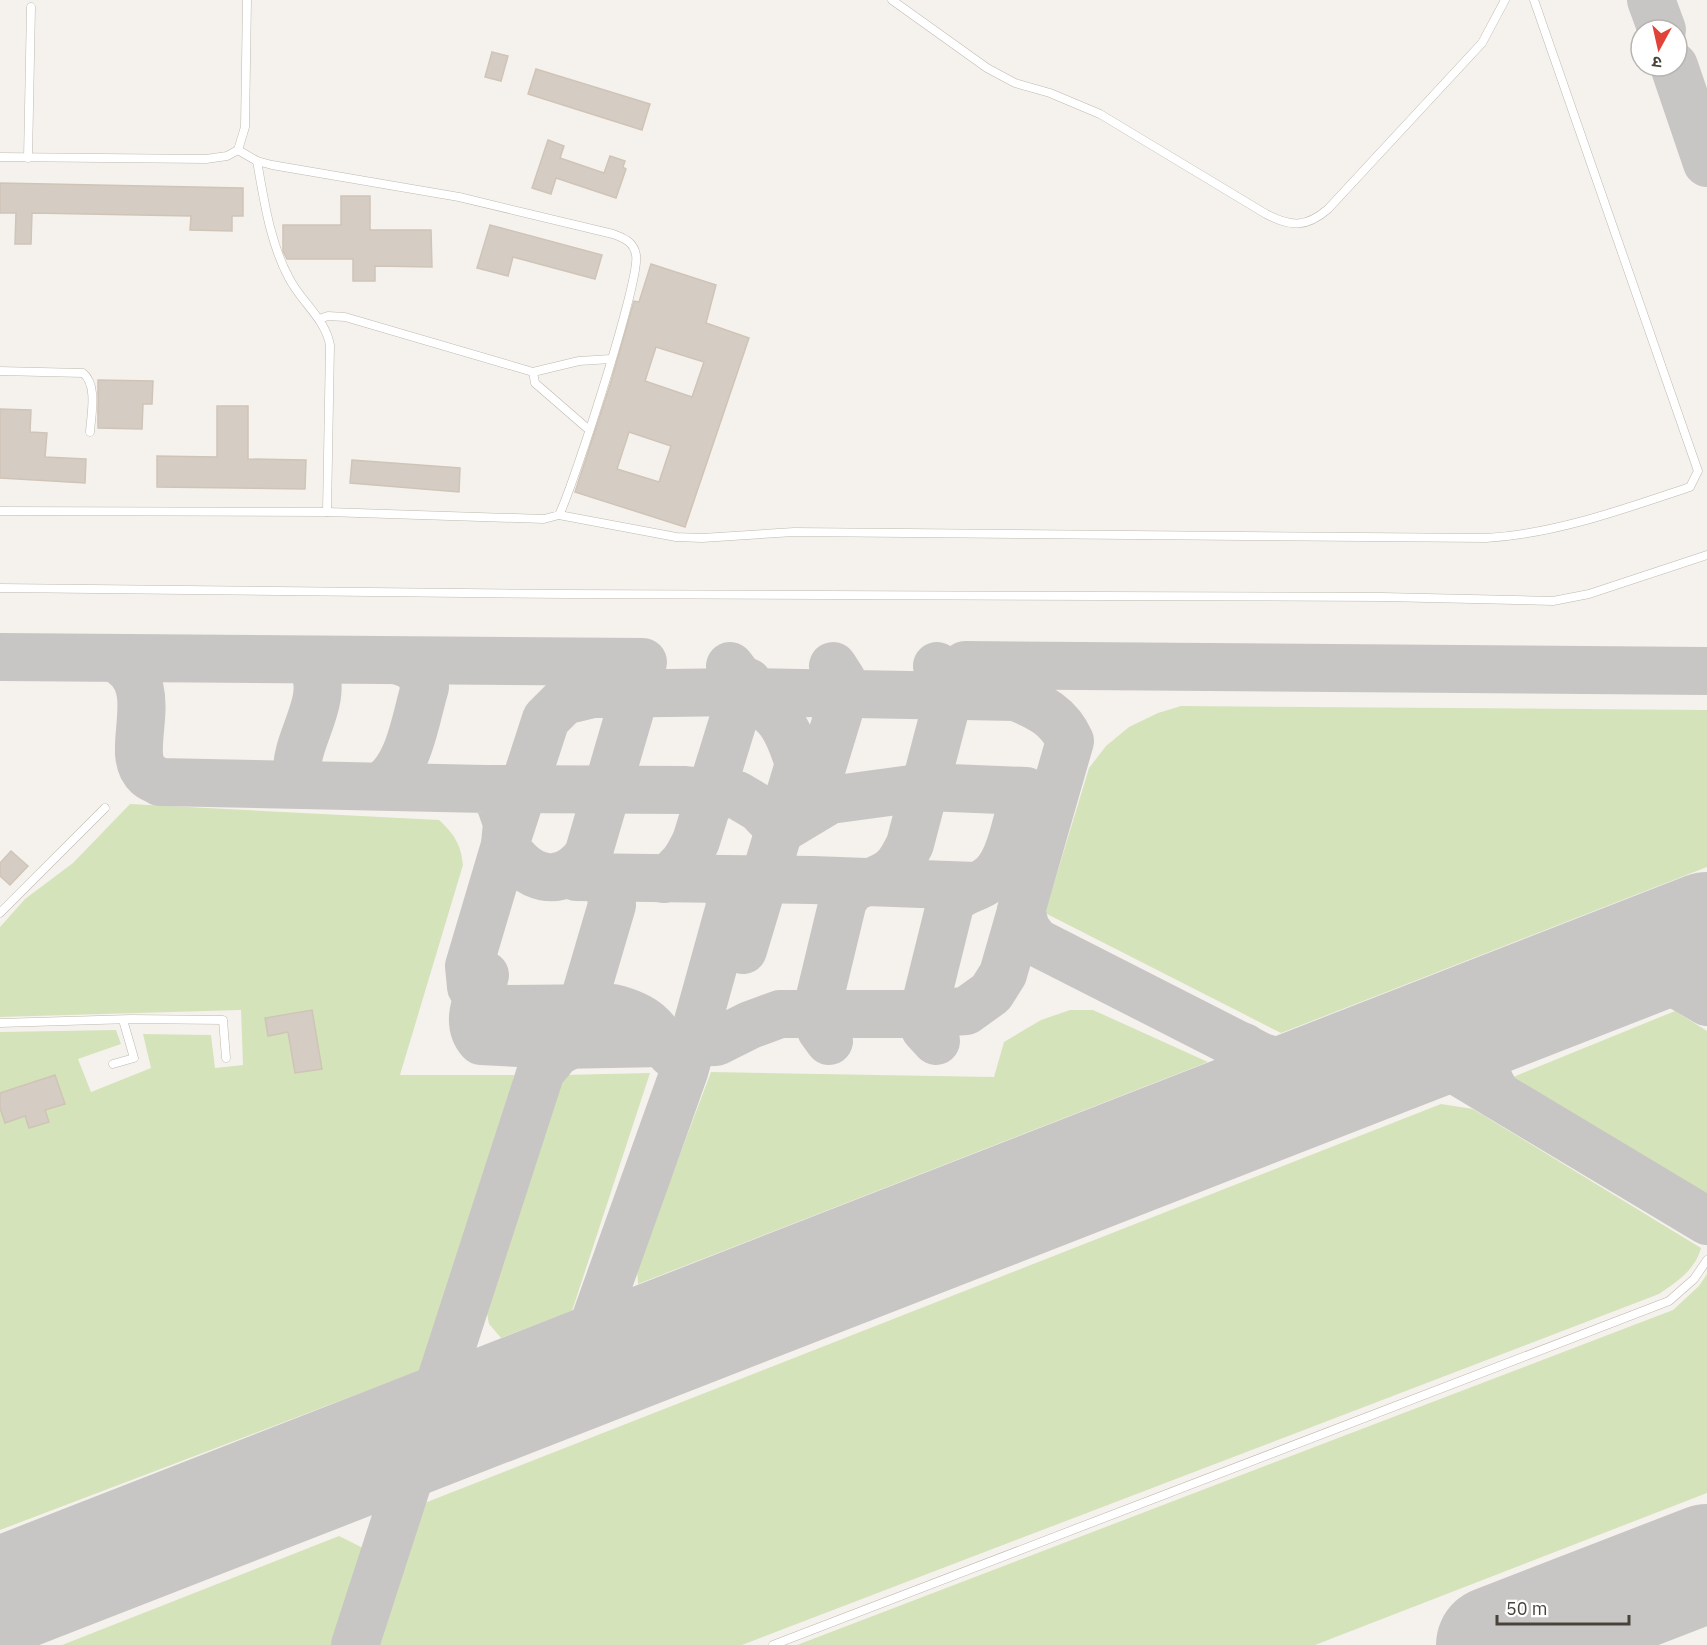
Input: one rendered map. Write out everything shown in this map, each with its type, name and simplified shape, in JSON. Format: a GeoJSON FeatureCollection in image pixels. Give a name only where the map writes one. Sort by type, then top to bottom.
{"type":"FeatureCollection","features":[{"type":"Feature","properties":{"kind":"lane"},"geometry":{"type":"LineString","coordinates":[[0,157],[206,159],[227,156],[238,150],[244,127],[247,0]]}},
{"type":"Feature","properties":{"kind":"lane"},"geometry":{"type":"LineString","coordinates":[[892,0],[987,68],[1015,82],[1050,93],[1100,114],[1266,214],[1285,224],[1297,225],[1318,217],[1328,209],[1460,68],[1482,43],[1505,0]]}},
{"type":"Feature","properties":{"kind":"lane"},"geometry":{"type":"LineString","coordinates":[[0,511],[327,513],[544,519],[559,515],[676,537],[702,538],[794,532],[1486,538],[1507,537],[1603,516],[1690,487],[1698,471],[1534,0]]}},
{"type":"Feature","properties":{"kind":"lane"},"geometry":{"type":"LineString","coordinates":[[28,158],[32,7]]}},
{"type":"Feature","properties":{"kind":"lane"},"geometry":{"type":"LineString","coordinates":[[238,150],[257,161],[459,197],[626,239],[633,246],[636,256],[635,271],[611,359],[559,515]]}},
{"type":"Feature","properties":{"kind":"lane"},"geometry":{"type":"LineString","coordinates":[[257,161],[280,261],[299,296],[319,319],[330,345],[327,513]]}},
{"type":"Feature","properties":{"kind":"lane"},"geometry":{"type":"LineString","coordinates":[[319,319],[328,316],[345,317],[533,372],[579,361],[611,359]]}},
{"type":"Feature","properties":{"kind":"lane"},"geometry":{"type":"LineString","coordinates":[[0,371],[83,373],[92,386],[90,432]]}},
{"type":"Feature","properties":{"kind":"lane"},"geometry":{"type":"LineString","coordinates":[[533,372],[535,383],[588,429]]}},
{"type":"Feature","properties":{"kind":"lane"},"geometry":{"type":"LineString","coordinates":[[0,588],[577,594],[1383,597],[1553,601],[1589,594],[1707,555]]}},
{"type":"Feature","properties":{"kind":"lane"},"geometry":{"type":"LineString","coordinates":[[0,913],[105,808]]}},
{"type":"Feature","properties":{"kind":"lane"},"geometry":{"type":"LineString","coordinates":[[114,1064],[134,1058],[123,1020]]}},
{"type":"Feature","properties":{"kind":"lane"},"geometry":{"type":"LineString","coordinates":[[0,1023],[223,1020],[226,1058]]}},
{"type":"Feature","properties":{"kind":"lane"},"geometry":{"type":"LineString","coordinates":[[772,1645],[1669,1301],[1694,1280],[1707,1260]]}},
{"type":"Feature","properties":{"kind":"green space"},"geometry":{"type":"Polygon","coordinates":[[[1181,706],[1707,710],[1707,867],[1281,1033],[1045,913],[1089,768],[1106,746],[1129,727],[1158,713],[1181,706]]]}},
{"type":"Feature","properties":{"kind":"green space"},"geometry":{"type":"Polygon","coordinates":[[[130,804],[439,820],[456,840],[461,851],[463,865],[400,1075],[514,1075],[510,1102],[426,1368],[0,1530],[0,1032],[116,1030],[121,1044],[78,1059],[91,1092],[151,1068],[143,1034],[211,1035],[215,1068],[243,1065],[241,1010],[0,1017],[0,927],[25,899],[73,863],[130,804]]]}},
{"type":"Feature","properties":{"kind":"green space"},"geometry":{"type":"Polygon","coordinates":[[[1070,1010],[1093,1010],[1208,1062],[638,1284],[637,1268],[711,1072],[994,1077],[1004,1042],[1041,1020],[1070,1010]]]}},
{"type":"Feature","properties":{"kind":"green space"},"geometry":{"type":"Polygon","coordinates":[[[1675,1011],[1707,1031],[1707,1197],[1513,1077],[1675,1011]]]}},
{"type":"Feature","properties":{"kind":"green space"},"geometry":{"type":"Polygon","coordinates":[[[650,1073],[572,1311],[501,1338],[489,1324],[485,1302],[562,1075],[650,1073]]]}},
{"type":"Feature","properties":{"kind":"green space"},"geometry":{"type":"Polygon","coordinates":[[[1441,1104],[1473,1109],[1701,1248],[1695,1263],[1679,1280],[1659,1294],[742,1645],[378,1645],[422,1504],[1441,1104]]]}},
{"type":"Feature","properties":{"kind":"green space"},"geometry":{"type":"Polygon","coordinates":[[[1707,1274],[1707,1493],[1315,1645],[797,1645],[1673,1310],[1699,1286],[1707,1274]]]}},
{"type":"Feature","properties":{"kind":"green space"},"geometry":{"type":"Polygon","coordinates":[[[339,1536],[363,1548],[331,1645],[62,1645],[339,1536]]]}},
{"type":"Feature","properties":{"kind":"building"},"geometry":{"type":"Polygon","coordinates":[[[492,52],[508,56],[501,81],[485,77],[492,52]]]}},
{"type":"Feature","properties":{"kind":"building"},"geometry":{"type":"Polygon","coordinates":[[[536,69],[650,104],[642,130],[528,94],[536,69]]]}},
{"type":"Feature","properties":{"kind":"building"},"geometry":{"type":"Polygon","coordinates":[[[548,140],[564,146],[560,158],[604,173],[610,156],[625,161],[623,167],[626,169],[616,198],[556,178],[551,194],[532,188],[548,140]]]}},
{"type":"Feature","properties":{"kind":"building"},"geometry":{"type":"Polygon","coordinates":[[[0,183],[243,188],[243,216],[232,216],[232,231],[190,230],[191,216],[32,213],[31,244],[15,244],[16,213],[0,213],[0,183]]]}},
{"type":"Feature","properties":{"kind":"building"},"geometry":{"type":"Polygon","coordinates":[[[341,196],[370,196],[370,230],[431,230],[432,267],[375,266],[375,281],[353,281],[353,259],[287,259],[283,251],[283,225],[341,225],[341,196]]]}},
{"type":"Feature","properties":{"kind":"building"},"geometry":{"type":"Polygon","coordinates":[[[490,225],[602,255],[595,279],[513,257],[508,276],[477,268],[490,225]]]}},
{"type":"Feature","properties":{"kind":"building"},"geometry":{"type":"Polygon","coordinates":[[[651,264],[716,285],[706,323],[749,338],[685,527],[575,492],[610,385],[634,301],[639,302],[651,264]],[[656,347],[645,381],[692,397],[704,362],[656,347]],[[629,432],[617,469],[659,482],[671,446],[629,432]]]}},
{"type":"Feature","properties":{"kind":"building"},"geometry":{"type":"Polygon","coordinates":[[[98,380],[153,381],[152,404],[143,404],[142,429],[98,428],[98,380]]]}},
{"type":"Feature","properties":{"kind":"building"},"geometry":{"type":"Polygon","coordinates":[[[217,406],[248,406],[248,459],[306,460],[305,489],[157,487],[157,456],[217,457],[217,406]]]}},
{"type":"Feature","properties":{"kind":"building"},"geometry":{"type":"Polygon","coordinates":[[[0,409],[31,410],[30,432],[47,433],[45,457],[86,459],[85,483],[0,478],[0,409]]]}},
{"type":"Feature","properties":{"kind":"building"},"geometry":{"type":"Polygon","coordinates":[[[352,460],[460,468],[459,492],[350,483],[352,460]]]}},
{"type":"Feature","properties":{"kind":"building"},"geometry":{"type":"Polygon","coordinates":[[[11,851],[28,866],[10,885],[0,876],[0,863],[11,851]]]}},
{"type":"Feature","properties":{"kind":"building"},"geometry":{"type":"Polygon","coordinates":[[[312,1010],[322,1069],[295,1073],[288,1032],[268,1036],[265,1018],[312,1010]]]}},
{"type":"Feature","properties":{"kind":"building"},"geometry":{"type":"Polygon","coordinates":[[[55,1075],[65,1104],[45,1110],[49,1122],[29,1128],[25,1116],[5,1123],[0,1108],[0,1093],[55,1075]]]}},
{"type":"Feature","properties":{"kind":"taxiway"},"geometry":{"type":"LineString","coordinates":[[1651,0],[1658,18]]}},
{"type":"Feature","properties":{"kind":"taxiway"},"geometry":{"type":"LineString","coordinates":[[1678,78],[1707,163]]}},
{"type":"Feature","properties":{"kind":"taxiway"},"geometry":{"type":"LineString","coordinates":[[0,657],[643,662]]}},
{"type":"Feature","properties":{"kind":"taxiway"},"geometry":{"type":"LineString","coordinates":[[114,658],[130,670],[138,684],[141,700],[139,750],[141,764],[148,775],[160,782],[486,789],[499,800],[507,823],[505,845],[469,966],[471,987],[479,1000],[495,1009],[613,1008],[624,1011],[648,1023],[671,1053]]}},
{"type":"Feature","properties":{"kind":"taxiway"},"geometry":{"type":"LineString","coordinates":[[303,660],[313,665],[317,679],[315,706],[298,761],[297,775],[307,785]]}},
{"type":"Feature","properties":{"kind":"taxiway"},"geometry":{"type":"LineString","coordinates":[[381,786],[391,778],[405,755],[425,687],[416,670],[399,661]]}},
{"type":"Feature","properties":{"kind":"taxiway"},"geometry":{"type":"LineString","coordinates":[[557,1045],[716,1042],[750,1025],[780,1014],[923,1014],[966,1011],[991,993],[1003,974],[1070,741],[1066,732],[1048,713],[1016,697],[742,692],[593,694],[564,701],[546,719],[505,845],[523,866],[544,877],[567,874],[578,867],[588,855],[635,694],[633,688],[632,683],[627,675],[610,662]]}},
{"type":"Feature","properties":{"kind":"taxiway"},"geometry":{"type":"LineString","coordinates":[[965,665],[1707,671]]}},
{"type":"Feature","properties":{"kind":"taxiway"},"geometry":{"type":"LineString","coordinates":[[664,879],[683,863],[696,841],[742,692],[740,679],[730,666]]}},
{"type":"Feature","properties":{"kind":"taxiway"},"geometry":{"type":"LineString","coordinates":[[809,810],[845,692],[842,680],[833,666]]}},
{"type":"Feature","properties":{"kind":"taxiway"},"geometry":{"type":"LineString","coordinates":[[871,882],[885,876],[895,868],[910,844],[949,695],[948,684],[937,666]]}},
{"type":"Feature","properties":{"kind":"taxiway"},"geometry":{"type":"LineString","coordinates":[[743,950],[799,764],[790,738],[780,720],[765,706],[742,692],[748,682]]}},
{"type":"Feature","properties":{"kind":"taxiway"},"geometry":{"type":"LineString","coordinates":[[491,789],[683,790],[737,795],[759,808],[780,830],[830,800],[926,787],[1026,791],[1039,803],[1044,813],[1043,833]]}},
{"type":"Feature","properties":{"kind":"taxiway"},"geometry":{"type":"LineString","coordinates":[[936,1041],[925,1029],[923,1014],[951,901],[988,880],[1001,866],[1010,847],[1021,807]]}},
{"type":"Feature","properties":{"kind":"taxiway"},"geometry":{"type":"LineString","coordinates":[[485,975],[473,1018],[473,1026],[481,1041],[557,1045],[570,1032],[579,1017],[612,905],[610,889],[596,876]]}},
{"type":"Feature","properties":{"kind":"taxiway"},"geometry":{"type":"LineString","coordinates":[[576,877],[812,880],[976,886]]}},
{"type":"Feature","properties":{"kind":"taxiway"},"geometry":{"type":"LineString","coordinates":[[551,1382],[583,1348],[592,1329],[684,1072],[732,899],[718,879]]}},
{"type":"Feature","properties":{"kind":"taxiway"},"geometry":{"type":"LineString","coordinates":[[829,1041],[821,1030],[816,1013],[843,901],[851,889],[865,882]]}},
{"type":"Feature","properties":{"kind":"taxiway"},"geometry":{"type":"LineString","coordinates":[[1021,910],[1026,929],[1036,942],[1262,1057],[1298,1068],[1332,1072],[1403,1057],[1427,1058],[1447,1065],[1707,1221]]}},
{"type":"Feature","properties":{"kind":"taxiway"},"geometry":{"type":"LineString","coordinates":[[1705,1000],[1691,990],[1685,973],[1691,951],[1707,935]]}},
{"type":"Feature","properties":{"kind":"taxiway"},"geometry":{"type":"LineString","coordinates":[[1608,971],[1637,968],[1659,974],[1707,1002]]}},
{"type":"Feature","properties":{"kind":"taxiway"},"geometry":{"type":"LineString","coordinates":[[1497,1095],[1485,1068],[1483,1045],[1493,1025],[1515,1006]]}},
{"type":"Feature","properties":{"kind":"taxiway"},"geometry":{"type":"LineString","coordinates":[[355,1645],[541,1071],[557,1052],[570,1045]]}},
{"type":"Feature","properties":{"kind":"taxiway"},"geometry":{"type":"LineString","coordinates":[[1200,1129],[1238,1107],[1249,1098],[1255,1088],[1258,1076],[1254,1062],[1244,1047]]}},
{"type":"Feature","properties":{"kind":"taxiway"},"geometry":{"type":"LineString","coordinates":[[604,1297],[605,1309],[612,1327],[625,1337],[655,1341]]}},
{"type":"Feature","properties":{"kind":"taxiway"},"geometry":{"type":"LineString","coordinates":[[335,1466],[376,1445],[401,1428],[412,1419],[430,1394]]}},
{"type":"Feature","properties":{"kind":"taxiway"},"geometry":{"type":"LineString","coordinates":[[420,1465],[443,1435],[461,1421],[495,1404]]}},
{"type":"Feature","properties":{"kind":"runway"},"geometry":{"type":"LineString","coordinates":[[0,1597],[1707,931]]}},
{"type":"Feature","properties":{"kind":"runway"},"geometry":{"type":"LineString","coordinates":[[1495,1645],[1707,1563]]}}]}
